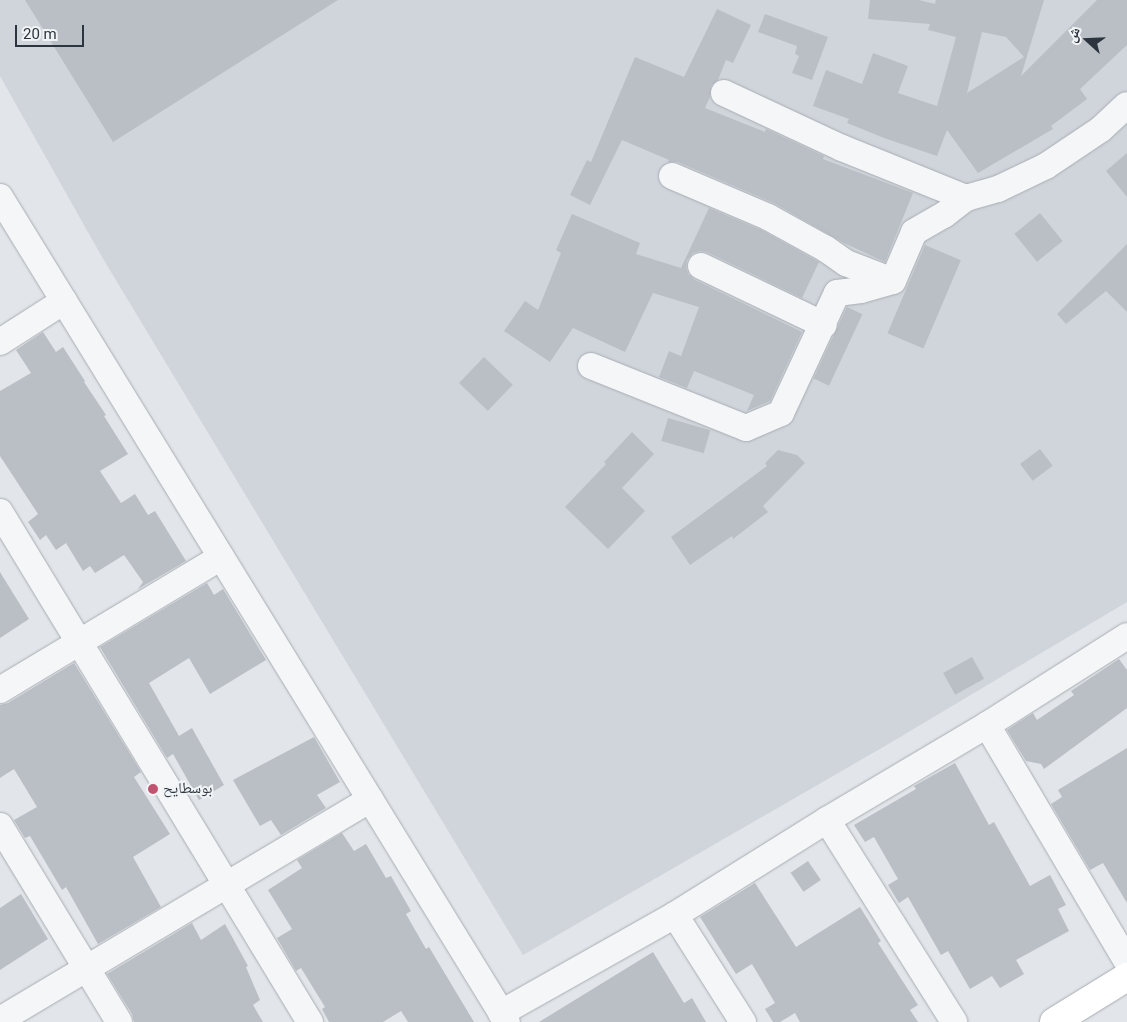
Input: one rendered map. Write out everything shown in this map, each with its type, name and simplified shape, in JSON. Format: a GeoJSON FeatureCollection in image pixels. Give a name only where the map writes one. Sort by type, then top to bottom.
{"type":"FeatureCollection","features":[{"type":"Feature","properties":{"kind":"street"},"geometry":{"type":"LineString","coordinates":[[724,94],[842,148],[966,198]]}},
{"type":"Feature","properties":{"kind":"street"},"geometry":{"type":"LineString","coordinates":[[893,281],[914,232],[944,215],[966,198],[998,189],[1046,166],[1101,129],[1127,105]]}},
{"type":"Feature","properties":{"kind":"street"},"geometry":{"type":"LineString","coordinates":[[672,176],[768,217],[826,249],[846,264],[893,281]]}},
{"type":"Feature","properties":{"kind":"street"},"geometry":{"type":"LineString","coordinates":[[0,197],[504,1018],[826,820],[987,725],[1127,636]]}},
{"type":"Feature","properties":{"kind":"street"},"geometry":{"type":"LineString","coordinates":[[701,266],[824,325]]}},
{"type":"Feature","properties":{"kind":"street"},"geometry":{"type":"LineString","coordinates":[[591,366],[746,428],[781,414],[838,293],[861,290],[893,281]]}},
{"type":"Feature","properties":{"kind":"street"},"geometry":{"type":"LineString","coordinates":[[0,342],[64,301]]}},
{"type":"Feature","properties":{"kind":"street"},"geometry":{"type":"LineString","coordinates":[[0,512],[310,1022]]}},
{"type":"Feature","properties":{"kind":"street"},"geometry":{"type":"LineString","coordinates":[[0,690],[221,557]]}},
{"type":"Feature","properties":{"kind":"street"},"geometry":{"type":"LineString","coordinates":[[987,725],[1127,962]]}},
{"type":"Feature","properties":{"kind":"street"},"geometry":{"type":"LineString","coordinates":[[0,1020],[370,799]]}},
{"type":"Feature","properties":{"kind":"street"},"geometry":{"type":"LineString","coordinates":[[826,820],[954,1022]]}},
{"type":"Feature","properties":{"kind":"street"},"geometry":{"type":"LineString","coordinates":[[0,826],[119,1022]]}},
{"type":"Feature","properties":{"kind":"street"},"geometry":{"type":"LineString","coordinates":[[675,914],[743,1022]]}},
{"type":"Feature","properties":{"kind":"street"},"geometry":{"type":"LineString","coordinates":[[1054,1022],[1127,977]]}},
{"type":"Feature","properties":{"kind":"shaded area"},"geometry":{"type":"Polygon","coordinates":[[[0,0],[1127,0],[1127,602],[885,746],[523,955],[102,257],[0,76],[0,0]]]}},
{"type":"Feature","properties":{"kind":"building"},"geometry":{"type":"Polygon","coordinates":[[[25,0],[338,0],[113,142],[25,0]]]}},
{"type":"Feature","properties":{"kind":"building"},"geometry":{"type":"Polygon","coordinates":[[[870,0],[919,0],[935,4],[936,0],[1044,0],[1021,76],[1097,0],[1127,0],[1127,45],[1080,89],[1087,99],[1051,126],[1053,129],[978,173],[947,130],[937,156],[884,138],[847,123],[849,119],[813,106],[826,70],[862,84],[873,53],[908,66],[898,93],[937,106],[956,37],[928,30],[930,24],[868,19],[870,0]],[[982,32],[967,93],[1024,57],[1006,37],[982,32]]]}},
{"type":"Feature","properties":{"kind":"building"},"geometry":{"type":"Polygon","coordinates":[[[717,9],[751,25],[733,63],[726,60],[718,80],[711,86],[710,97],[705,108],[765,132],[766,129],[824,156],[823,159],[913,193],[885,262],[844,243],[774,203],[678,162],[668,162],[669,160],[622,140],[590,205],[570,195],[587,160],[591,162],[635,57],[684,77],[717,9]]]}},
{"type":"Feature","properties":{"kind":"building"},"geometry":{"type":"Polygon","coordinates":[[[765,14],[828,37],[812,80],[792,73],[799,56],[795,54],[797,46],[758,32],[765,14]]]}},
{"type":"Feature","properties":{"kind":"building"},"geometry":{"type":"Polygon","coordinates":[[[1127,153],[1127,197],[1106,171],[1127,153]]]}},
{"type":"Feature","properties":{"kind":"building"},"geometry":{"type":"Polygon","coordinates":[[[709,208],[761,230],[819,262],[802,298],[707,252],[693,253],[687,260],[688,274],[695,280],[802,332],[770,401],[747,411],[754,395],[694,371],[687,388],[659,377],[669,351],[681,356],[699,307],[653,293],[625,352],[573,328],[550,362],[504,331],[525,301],[538,310],[561,253],[556,250],[572,214],[640,243],[636,254],[681,268],[709,208]]]}},
{"type":"Feature","properties":{"kind":"building"},"geometry":{"type":"Polygon","coordinates":[[[1040,213],[1063,241],[1037,262],[1014,234],[1040,213]]]}},
{"type":"Feature","properties":{"kind":"building"},"geometry":{"type":"Polygon","coordinates":[[[1127,244],[1127,312],[1106,291],[1066,324],[1057,314],[1127,244]]]}},
{"type":"Feature","properties":{"kind":"building"},"geometry":{"type":"Polygon","coordinates":[[[925,245],[961,260],[923,349],[887,333],[925,245]]]}},
{"type":"Feature","properties":{"kind":"building"},"geometry":{"type":"Polygon","coordinates":[[[847,307],[862,314],[829,386],[814,379],[847,307]]]}},
{"type":"Feature","properties":{"kind":"building"},"geometry":{"type":"Polygon","coordinates":[[[43,332],[56,352],[63,347],[128,454],[100,471],[121,503],[135,494],[148,515],[155,511],[186,561],[138,589],[143,582],[124,555],[95,573],[90,566],[83,571],[66,543],[56,550],[46,535],[40,540],[28,522],[38,514],[0,456],[0,391],[31,373],[16,350],[43,332]]]}},
{"type":"Feature","properties":{"kind":"building"},"geometry":{"type":"Polygon","coordinates":[[[484,357],[513,385],[488,411],[459,383],[484,357]]]}},
{"type":"Feature","properties":{"kind":"building"},"geometry":{"type":"Polygon","coordinates":[[[668,418],[710,430],[704,453],[661,441],[668,418]]]}},
{"type":"Feature","properties":{"kind":"building"},"geometry":{"type":"Polygon","coordinates":[[[632,432],[654,454],[622,488],[645,511],[608,549],[565,507],[606,464],[604,462],[632,432]]]}},
{"type":"Feature","properties":{"kind":"building"},"geometry":{"type":"Polygon","coordinates":[[[1040,449],[1053,466],[1033,481],[1020,464],[1040,449]]]}},
{"type":"Feature","properties":{"kind":"building"},"geometry":{"type":"Polygon","coordinates":[[[778,450],[797,455],[805,463],[763,506],[768,512],[733,539],[732,536],[690,565],[671,537],[767,466],[765,463],[778,450]]]}},
{"type":"Feature","properties":{"kind":"building"},"geometry":{"type":"Polygon","coordinates":[[[0,572],[29,619],[0,638],[0,572]]]}},
{"type":"Feature","properties":{"kind":"building"},"geometry":{"type":"Polygon","coordinates":[[[207,583],[214,595],[223,589],[266,660],[210,694],[189,658],[149,683],[179,736],[192,728],[224,785],[199,800],[173,754],[167,758],[100,647],[207,583]]]}},
{"type":"Feature","properties":{"kind":"building"},"geometry":{"type":"Polygon","coordinates":[[[972,657],[984,679],[955,695],[943,673],[972,657]]]}},
{"type":"Feature","properties":{"kind":"building"},"geometry":{"type":"Polygon","coordinates":[[[1119,659],[1127,670],[1127,708],[1044,769],[1041,764],[1026,761],[1007,730],[1033,713],[1037,720],[1074,695],[1071,691],[1119,659]]]}},
{"type":"Feature","properties":{"kind":"building"},"geometry":{"type":"Polygon","coordinates":[[[74,663],[141,772],[134,777],[170,834],[133,857],[161,907],[98,944],[66,887],[62,890],[30,836],[25,838],[14,820],[37,807],[14,769],[0,778],[0,705],[8,703],[74,663]]]}},
{"type":"Feature","properties":{"kind":"building"},"geometry":{"type":"Polygon","coordinates":[[[314,737],[340,782],[317,795],[326,808],[281,835],[271,820],[260,826],[233,780],[314,737]]]}},
{"type":"Feature","properties":{"kind":"building"},"geometry":{"type":"Polygon","coordinates":[[[1127,748],[1127,903],[1103,863],[1090,870],[1051,804],[1062,797],[1058,790],[1127,748]]]}},
{"type":"Feature","properties":{"kind":"building"},"geometry":{"type":"Polygon","coordinates":[[[955,763],[989,825],[994,822],[1030,886],[1050,875],[1066,905],[1058,909],[1069,931],[1016,960],[1024,974],[1000,988],[992,976],[970,989],[948,951],[941,955],[908,897],[899,903],[888,885],[898,879],[874,837],[865,842],[854,825],[916,789],[914,786],[955,763]]]}},
{"type":"Feature","properties":{"kind":"building"},"geometry":{"type":"Polygon","coordinates":[[[342,833],[354,851],[366,844],[386,878],[391,876],[411,911],[406,914],[426,949],[429,947],[474,1022],[408,1022],[401,1011],[383,1022],[329,1022],[322,1009],[325,1007],[301,968],[296,971],[277,938],[292,929],[268,890],[302,868],[297,860],[342,833]]]}},
{"type":"Feature","properties":{"kind":"building"},"geometry":{"type":"Polygon","coordinates":[[[808,861],[821,880],[803,892],[791,873],[808,861]]]}},
{"type":"Feature","properties":{"kind":"building"},"geometry":{"type":"Polygon","coordinates":[[[755,883],[796,947],[860,907],[881,941],[878,943],[918,1005],[910,1010],[918,1022],[800,1022],[795,1013],[780,1022],[773,1022],[765,1009],[775,1003],[752,964],[736,974],[700,917],[755,883]]]}},
{"type":"Feature","properties":{"kind":"building"},"geometry":{"type":"Polygon","coordinates":[[[21,894],[48,939],[0,970],[0,908],[21,894]]]}},
{"type":"Feature","properties":{"kind":"building"},"geometry":{"type":"Polygon","coordinates":[[[192,923],[201,940],[225,924],[248,966],[246,967],[260,1000],[253,1005],[263,1022],[134,1022],[132,1014],[107,974],[192,923]]]}},
{"type":"Feature","properties":{"kind":"building"},"geometry":{"type":"Polygon","coordinates":[[[653,952],[684,1003],[692,998],[706,1022],[539,1022],[653,952]]]}},
{"type":"Feature","properties":{"kind":"place","name":"بوسطايح"},"geometry":{"type":"Point","coordinates":[153,789]}}]}
